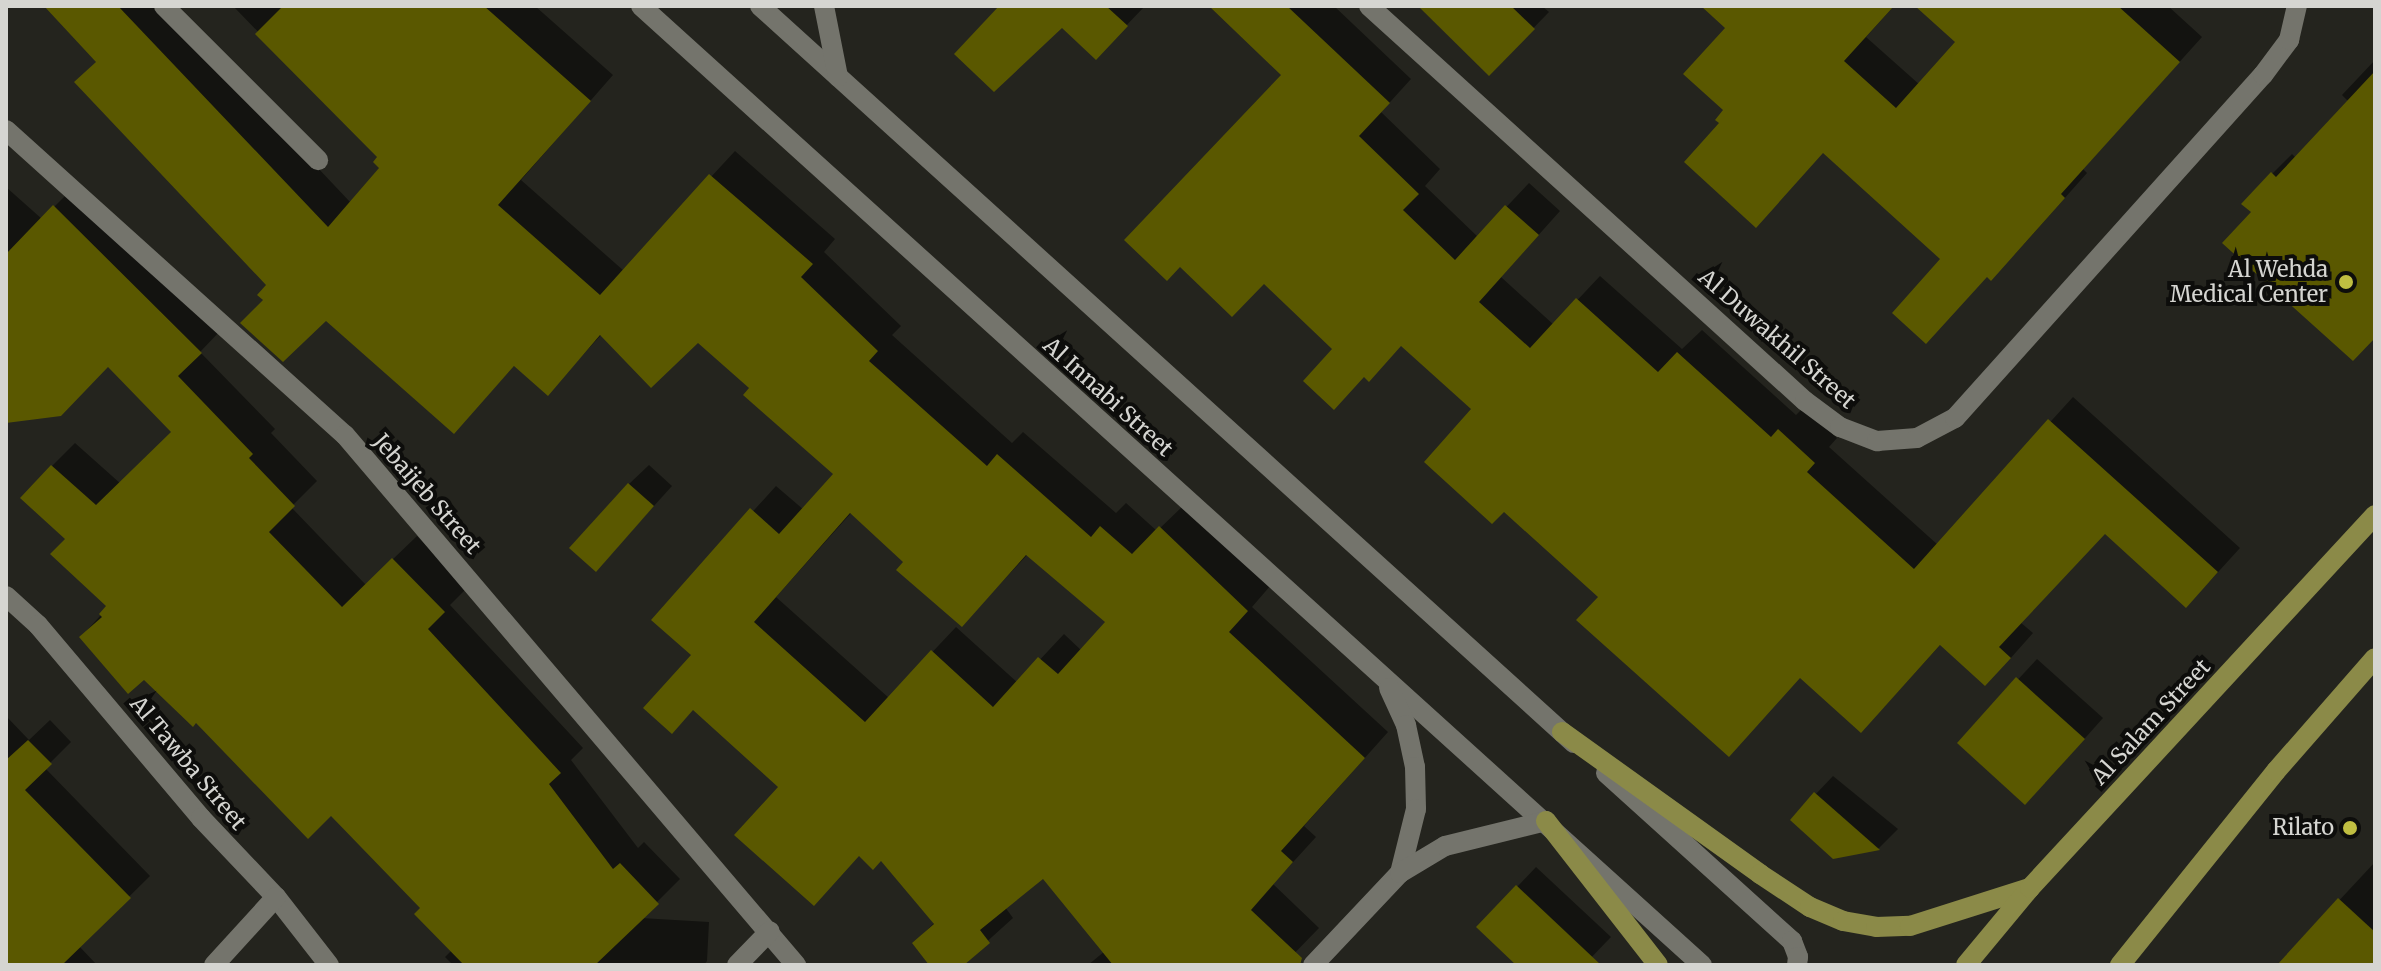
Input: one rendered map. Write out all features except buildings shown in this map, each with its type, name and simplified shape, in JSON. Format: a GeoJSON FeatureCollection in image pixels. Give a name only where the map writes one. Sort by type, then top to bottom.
{"type":"FeatureCollection","features":[{"type":"Feature","properties":{"kind":"main road","name":"Al Salam Street"},"geometry":{"type":"LineString","coordinates":[[1966,965],[2030,888],[2375,515]]}},
{"type":"Feature","properties":{"kind":"main road"},"geometry":{"type":"LineString","coordinates":[[2120,965],[2276,771],[2375,658]]}},
{"type":"Feature","properties":{"kind":"main road"},"geometry":{"type":"LineString","coordinates":[[1562,732],[1760,874],[1810,907],[1843,921],[1876,927],[1910,926],[2030,888]]}},
{"type":"Feature","properties":{"kind":"main road"},"geometry":{"type":"LineString","coordinates":[[1546,821],[1658,965]]}},
{"type":"Feature","properties":{"kind":"street"},"geometry":{"type":"LineString","coordinates":[[164,6],[318,160]]}},
{"type":"Feature","properties":{"kind":"street","name":"Al Innabi Street"},"geometry":{"type":"LineString","coordinates":[[641,6],[1702,965]]}},
{"type":"Feature","properties":{"kind":"street"},"geometry":{"type":"LineString","coordinates":[[760,6],[1792,941],[1798,957],[1797,965]]}},
{"type":"Feature","properties":{"kind":"street"},"geometry":{"type":"LineString","coordinates":[[824,6],[838,77]]}},
{"type":"Feature","properties":{"kind":"street","name":"Al Duwakhil Street"},"geometry":{"type":"LineString","coordinates":[[1369,6],[1805,401],[1840,427],[1877,441],[1917,438],[1955,418],[2263,75],[2289,40],[2300,7]]}},
{"type":"Feature","properties":{"kind":"street","name":"Jebaijeb Street"},"geometry":{"type":"LineString","coordinates":[[6,130],[345,435],[796,965]]}},
{"type":"Feature","properties":{"kind":"street","name":"Al Tawba Street"},"geometry":{"type":"LineString","coordinates":[[6,596],[38,625],[201,818],[276,897],[329,965]]}},
{"type":"Feature","properties":{"kind":"street"},"geometry":{"type":"LineString","coordinates":[[1386,680],[1406,725],[1415,767],[1416,809],[1400,873]]}},
{"type":"Feature","properties":{"kind":"street"},"geometry":{"type":"LineString","coordinates":[[1313,965],[1400,873],[1445,846],[1546,821]]}},
{"type":"Feature","properties":{"kind":"street"},"geometry":{"type":"LineString","coordinates":[[214,965],[276,897]]}},
{"type":"Feature","properties":{"kind":"street"},"geometry":{"type":"LineString","coordinates":[[737,965],[770,931]]}},
{"type":"Feature","properties":{"kind":"place","name":"Al Wehda Medical Center"},"geometry":{"type":"Point","coordinates":[2346,282]}},
{"type":"Feature","properties":{"kind":"place","name":"Rilato"},"geometry":{"type":"Point","coordinates":[2350,828]}}]}
